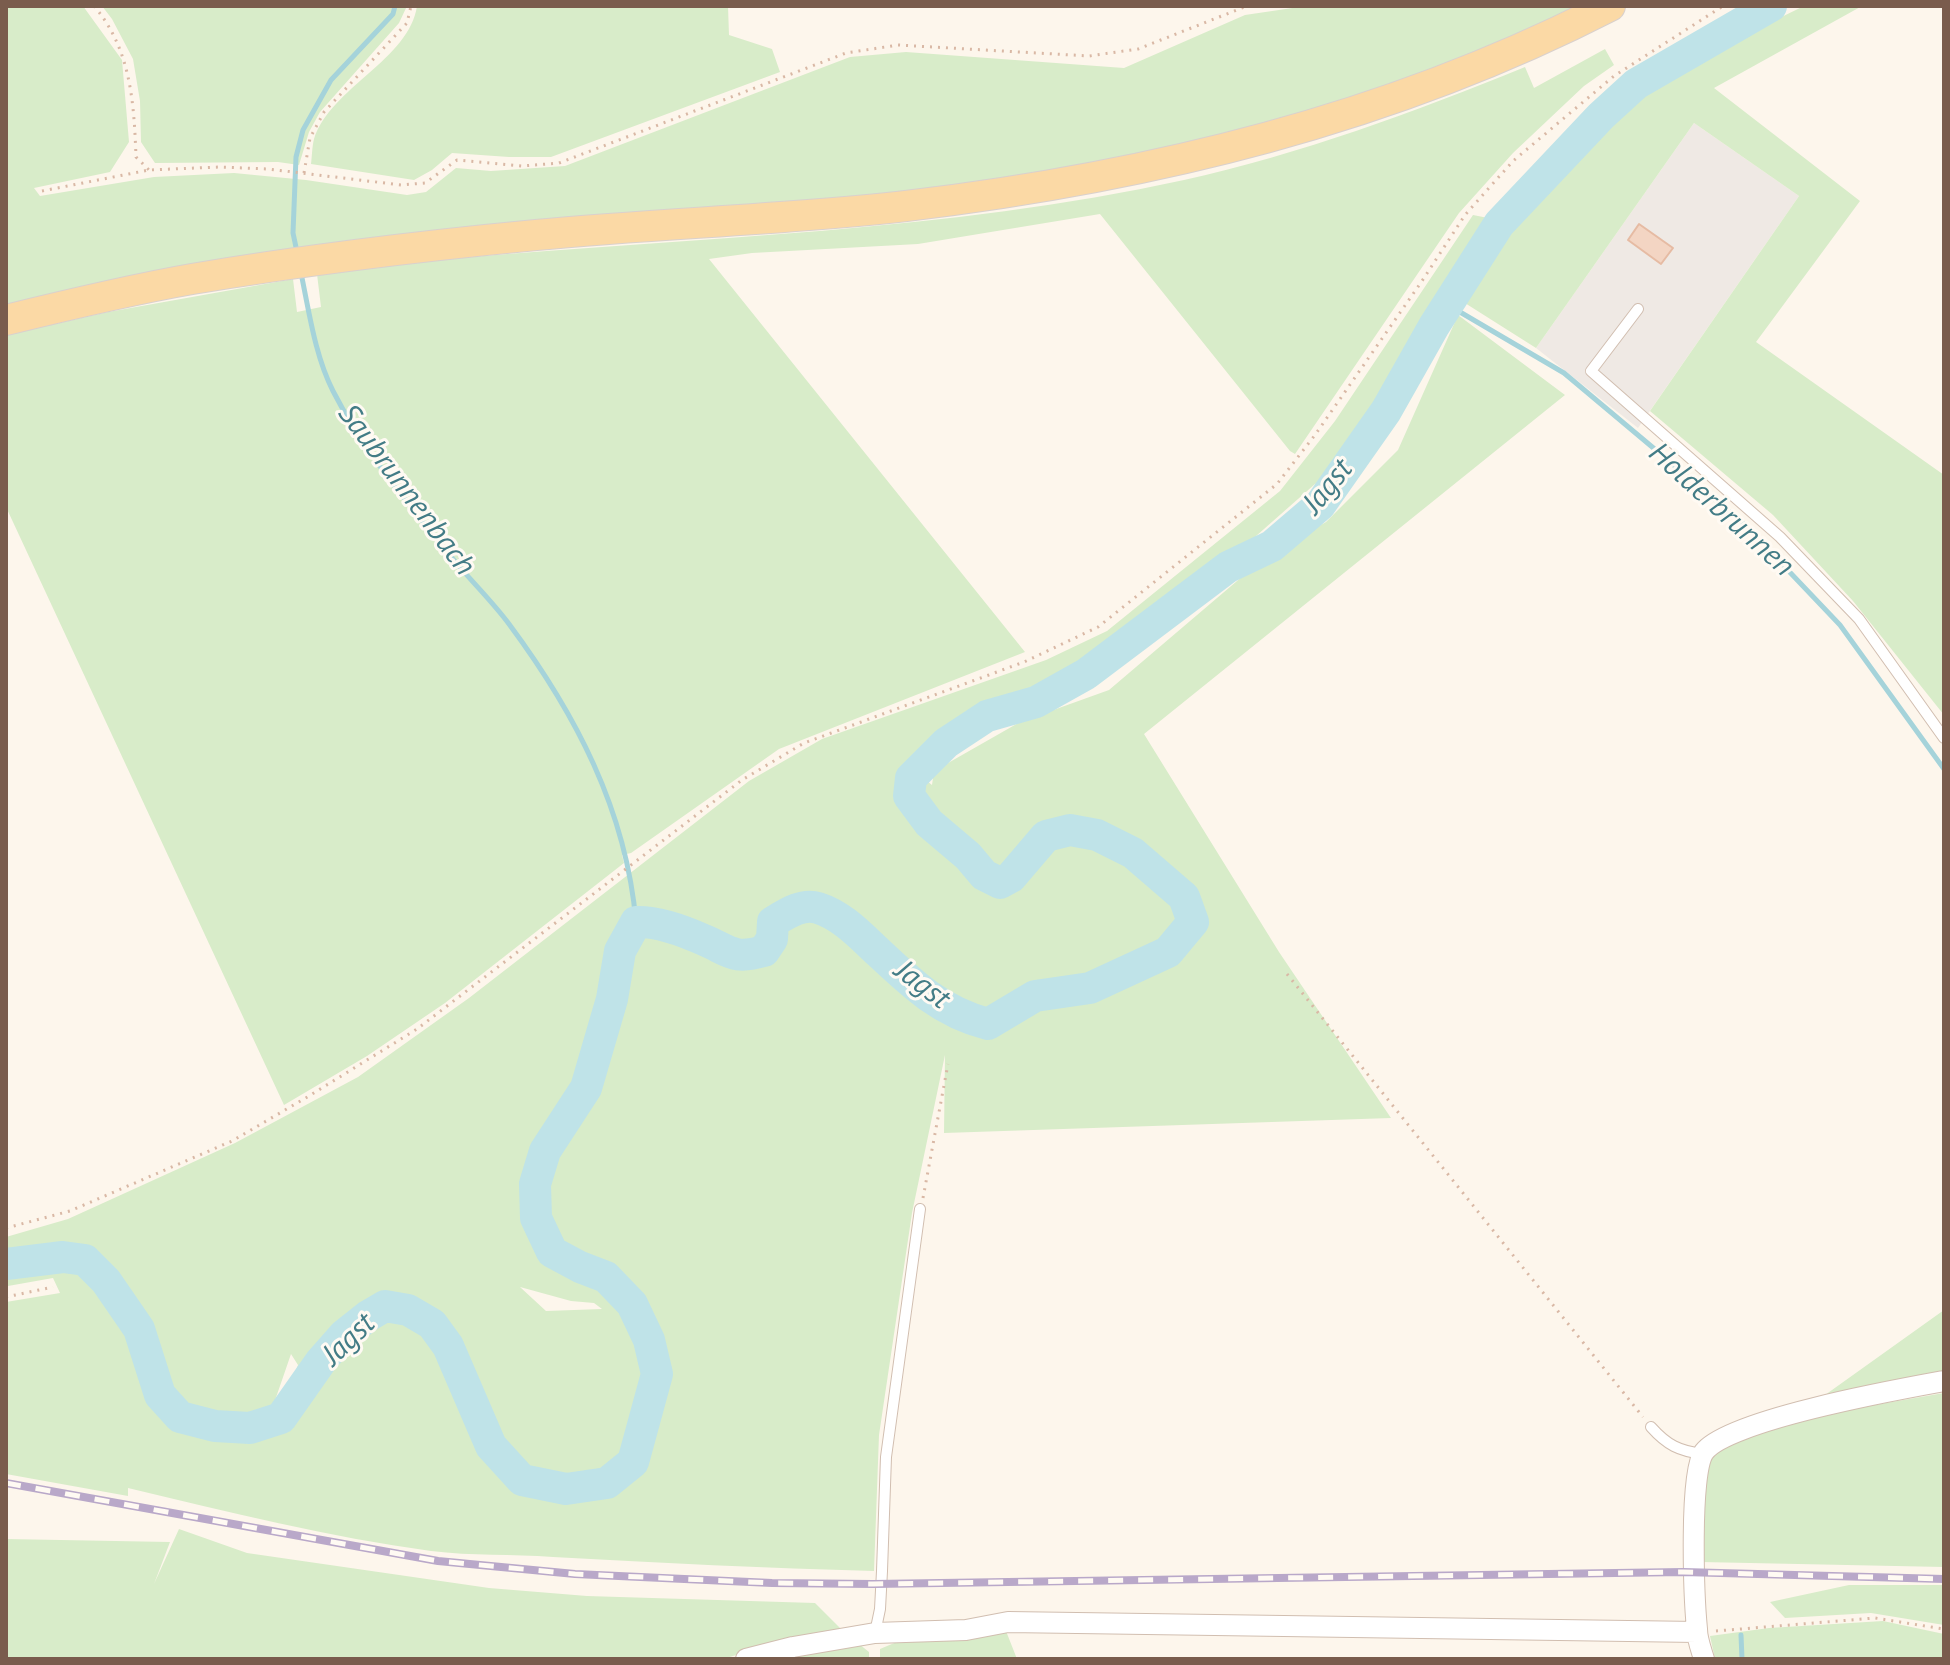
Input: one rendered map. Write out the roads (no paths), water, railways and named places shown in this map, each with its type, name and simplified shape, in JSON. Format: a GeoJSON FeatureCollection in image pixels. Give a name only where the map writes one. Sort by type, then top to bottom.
{"type":"FeatureCollection","features":[{"type":"Feature","properties":{"kind":"main road"},"geometry":{"type":"LineString","coordinates":[[6,320],[189,280],[391,251],[539,235],[752,221],[905,206],[1032,189],[1143,169],[1283,135],[1407,94],[1501,56],[1610,6]]}},
{"type":"Feature","properties":{"kind":"street"},"geometry":{"type":"LineString","coordinates":[[1704,1659],[1697,1632],[1696,1501],[1697,1474],[1703,1454],[1712,1444],[1725,1437],[1770,1419],[1944,1381]]}},
{"type":"Feature","properties":{"kind":"street"},"geometry":{"type":"LineString","coordinates":[[746,1659],[793,1647],[875,1633],[966,1630],[1008,1622],[1697,1632]]}},
{"type":"Feature","properties":{"kind":"lane"},"geometry":{"type":"LineString","coordinates":[[1638,309],[1591,371],[1810,567],[1859,619],[1944,738]]}},
{"type":"Feature","properties":{"kind":"lane"},"geometry":{"type":"LineString","coordinates":[[875,1633],[880,1609],[886,1457],[920,1209]]}},
{"type":"Feature","properties":{"kind":"lane"},"geometry":{"type":"LineString","coordinates":[[1651,1427],[1665,1443],[1680,1451],[1703,1454]]}},
{"type":"Feature","properties":{"kind":"waterway","name":"Saubrunnenbach"},"geometry":{"type":"LineString","coordinates":[[297,252],[293,233],[296,157],[303,130],[331,80],[393,14],[395,6]]}},
{"type":"Feature","properties":{"kind":"waterway","name":"Jagst"},"geometry":{"type":"LineString","coordinates":[[6,1264],[63,1257],[85,1260],[106,1281],[139,1329],[160,1395],[180,1417],[215,1426],[250,1428],[281,1418],[321,1361],[344,1335],[385,1306],[408,1310],[432,1324],[448,1346],[491,1446],[522,1480],[566,1489],[607,1483],[633,1462],[657,1374],[649,1340],[632,1304],[606,1277],[552,1252],[536,1218],[535,1184],[545,1151],[586,1088],[612,999],[620,951],[636,922],[671,927],[732,953],[745,955],[764,951],[772,939],[773,922],[800,908],[818,908],[850,926],[902,975],[941,1004],[988,1024],[1035,996],[1090,988],[1168,952],[1193,922],[1184,897],[1133,853],[1097,835],[1070,830],[1046,836],[1011,877],[1000,883],[984,875],[968,856],[929,823],[909,796],[911,778],[946,743],[987,716],[1036,702],[1086,674],[1228,567],[1272,546],[1320,505],[1386,411],[1434,326],[1499,224],[1601,116],[1636,84],[1771,6]]}},
{"type":"Feature","properties":{"kind":"waterway","name":"Saubrunnenbach"},"geometry":{"type":"LineString","coordinates":[[301,273],[322,363],[345,414],[404,499],[509,624],[576,728],[594,764],[621,840],[636,922]]}},
{"type":"Feature","properties":{"kind":"waterway","name":"Holderbrunnen"},"geometry":{"type":"LineString","coordinates":[[1448,305],[1564,373],[1744,524],[1840,625],[1944,769]]}},
{"type":"Feature","properties":{"kind":"waterway"},"geometry":{"type":"LineString","coordinates":[[1741,1635],[1742,1659]]}},
{"type":"Feature","properties":{"kind":"railway"},"geometry":{"type":"LineString","coordinates":[[6,1483],[438,1561],[575,1574],[873,1584],[1683,1572],[1944,1579]]}}]}
